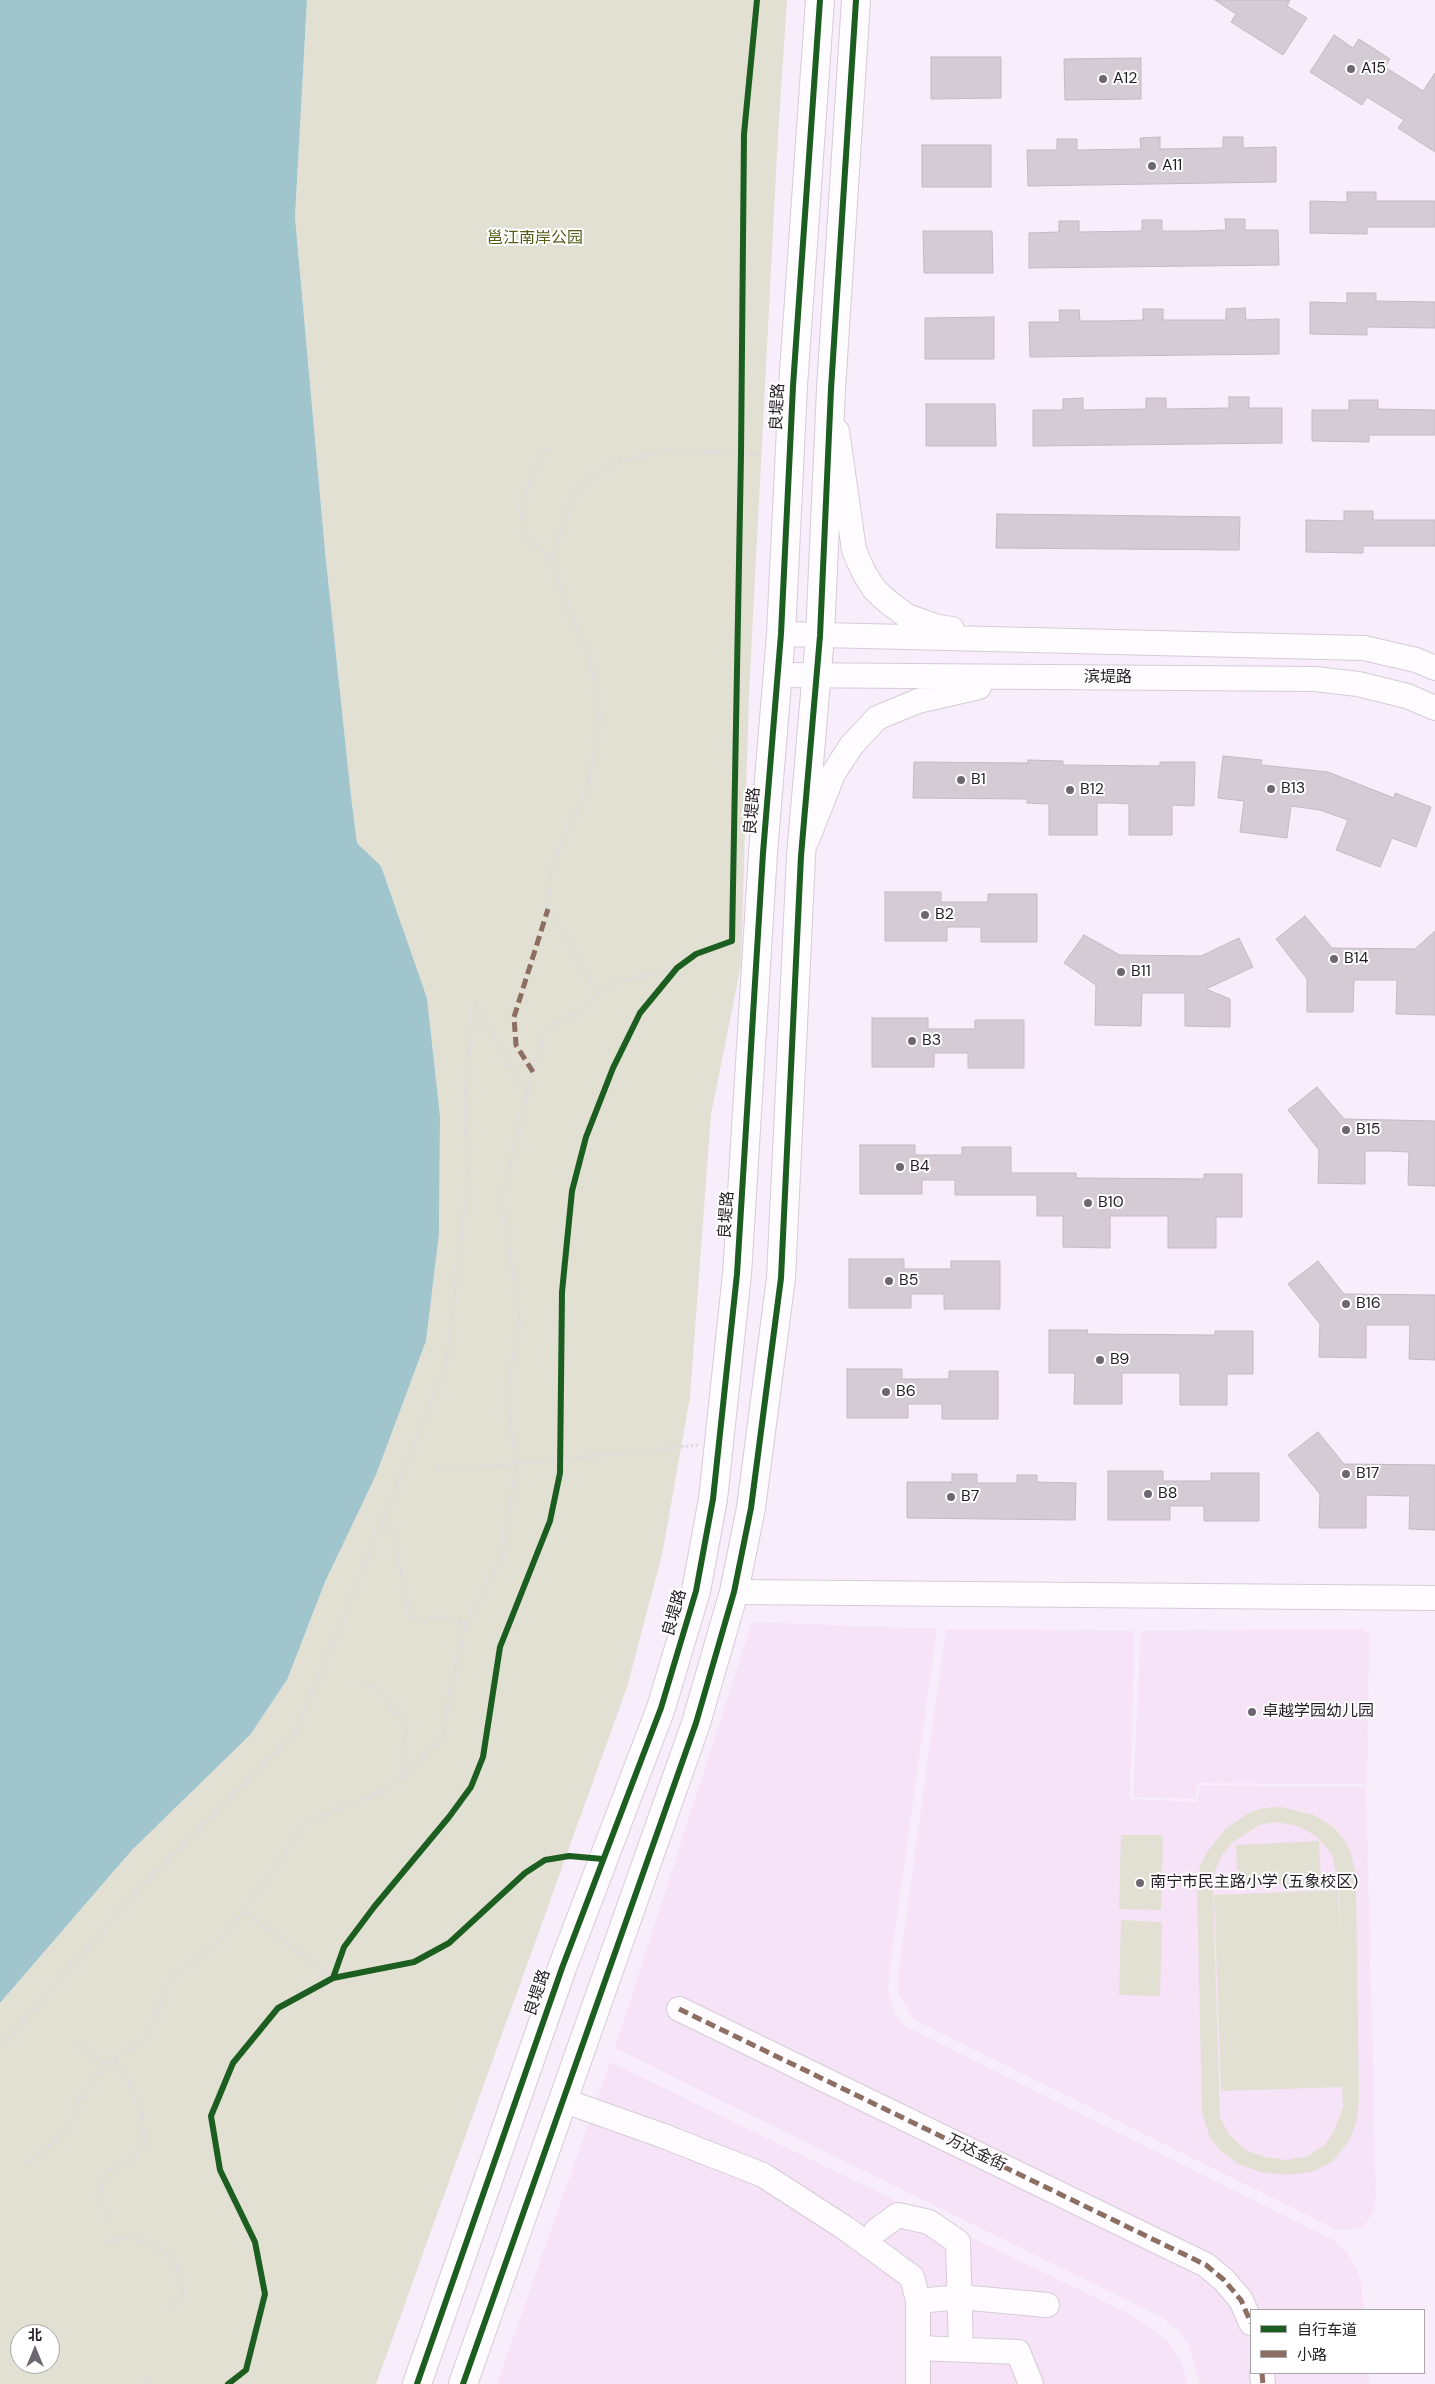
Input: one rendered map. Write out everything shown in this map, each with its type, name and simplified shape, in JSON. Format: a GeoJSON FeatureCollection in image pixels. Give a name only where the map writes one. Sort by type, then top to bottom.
{"type":"FeatureCollection","features":[{"type":"Feature","properties":{"kind":"main road","name":"良堤路"},"geometry":{"type":"LineString","coordinates":[[417,2384],[562,1968],[661,1708],[696,1591],[713,1500],[737,1274],[763,853],[781,634],[793,386],[820,0]]}},
{"type":"Feature","properties":{"kind":"main road"},"geometry":{"type":"LineString","coordinates":[[463,2384],[696,1723],[734,1592],[751,1508],[781,1278],[801,856],[815,676],[820,636],[831,389],[856,0]]}},
{"type":"Feature","properties":{"kind":"main road"},"geometry":{"type":"LineString","coordinates":[[793,386],[831,389]]}},
{"type":"Feature","properties":{"kind":"main road"},"geometry":{"type":"LineString","coordinates":[[763,853],[801,856]]}},
{"type":"Feature","properties":{"kind":"street"},"geometry":{"type":"LineString","coordinates":[[831,389],[854,550],[874,589],[907,616],[938,627],[1030,640]]}},
{"type":"Feature","properties":{"kind":"street"},"geometry":{"type":"LineString","coordinates":[[781,634],[1364,648],[1416,660],[1435,668]]}},
{"type":"Feature","properties":{"kind":"street"},"geometry":{"type":"LineString","coordinates":[[1029,677],[986,674],[979,668],[977,659],[978,654],[985,645],[1030,640]]}},
{"type":"Feature","properties":{"kind":"street","name":"滨堤路"},"geometry":{"type":"LineString","coordinates":[[778,675],[1315,679],[1358,684],[1407,696],[1435,708]]}},
{"type":"Feature","properties":{"kind":"street"},"geometry":{"type":"LineString","coordinates":[[801,856],[833,774],[851,746],[877,718],[918,701],[1029,677]]}},
{"type":"Feature","properties":{"kind":"street"},"geometry":{"type":"LineString","coordinates":[[734,1592],[1433,1598]]}},
{"type":"Feature","properties":{"kind":"street","name":"万达金街"},"geometry":{"type":"LineString","coordinates":[[679,2009],[1206,2265],[1224,2280],[1241,2300],[1250,2321]]}},
{"type":"Feature","properties":{"kind":"street"},"geometry":{"type":"LineString","coordinates":[[562,2100],[661,2135],[763,2175],[845,2228],[912,2277],[918,2301],[918,2384]]}},
{"type":"Feature","properties":{"kind":"street"},"geometry":{"type":"LineString","coordinates":[[876,2231],[898,2216],[929,2222],[958,2242],[961,2349]]}},
{"type":"Feature","properties":{"kind":"street"},"geometry":{"type":"LineString","coordinates":[[918,2301],[960,2297],[1047,2304]]}},
{"type":"Feature","properties":{"kind":"street"},"geometry":{"type":"LineString","coordinates":[[918,2348],[1018,2352],[1031,2384]]}},
{"type":"Feature","properties":{"kind":"path"},"geometry":{"type":"LineString","coordinates":[[741,445],[741,464]]}},
{"type":"Feature","properties":{"kind":"path"},"geometry":{"type":"LineString","coordinates":[[545,448],[520,506],[524,533],[551,559],[566,606],[589,655],[601,716],[587,793],[552,862],[548,909],[598,994]]}},
{"type":"Feature","properties":{"kind":"path"},"geometry":{"type":"LineString","coordinates":[[551,559],[572,497],[608,465],[668,450],[761,455]]}},
{"type":"Feature","properties":{"kind":"path"},"geometry":{"type":"LineString","coordinates":[[28,2163],[70,2127],[78,2100],[105,2064],[147,2037],[170,1979],[208,1951],[245,1911],[305,1823],[388,1789],[443,1737],[450,1690],[466,1626],[502,1557],[516,1471],[507,1389],[520,1323],[502,1199],[545,1028],[588,1006],[604,986],[677,968],[684,964]]}},
{"type":"Feature","properties":{"kind":"path"},"geometry":{"type":"LineString","coordinates":[[671,976],[677,968]]}},
{"type":"Feature","properties":{"kind":"path"},"geometry":{"type":"LineString","coordinates":[[0,2048],[137,1891],[296,1730],[446,1365],[467,1189],[465,1086],[476,1002],[527,1095]]}},
{"type":"Feature","properties":{"kind":"path"},"geometry":{"type":"LineString","coordinates":[[437,1470],[560,1462],[704,1444]]}},
{"type":"Feature","properties":{"kind":"path"},"geometry":{"type":"LineString","coordinates":[[560,1449],[560,1462]]}},
{"type":"Feature","properties":{"kind":"path"},"geometry":{"type":"LineString","coordinates":[[382,1519],[391,1526],[410,1614],[420,1622],[439,1616],[466,1626]]}},
{"type":"Feature","properties":{"kind":"path"},"geometry":{"type":"LineString","coordinates":[[360,1681],[382,1692],[407,1726],[401,1776]]}},
{"type":"Feature","properties":{"kind":"path"},"geometry":{"type":"LineString","coordinates":[[245,1911],[333,1978]]}},
{"type":"Feature","properties":{"kind":"path"},"geometry":{"type":"LineString","coordinates":[[333,1978],[336,1970]]}},
{"type":"Feature","properties":{"kind":"path"},"geometry":{"type":"LineString","coordinates":[[326,1982],[342,1976]]}},
{"type":"Feature","properties":{"kind":"path"},"geometry":{"type":"LineString","coordinates":[[79,2044],[105,2064]]}},
{"type":"Feature","properties":{"kind":"path"},"geometry":{"type":"LineString","coordinates":[[104,2223],[108,2212],[98,2198],[106,2171],[124,2165],[145,2145],[140,2105],[130,2083],[114,2058]]}},
{"type":"Feature","properties":{"kind":"path"},"geometry":{"type":"LineString","coordinates":[[106,2242],[129,2237],[150,2243],[174,2258],[183,2292],[168,2310]]}},
{"type":"Feature","properties":{"kind":"path"},"geometry":{"type":"LineString","coordinates":[[144,2377],[148,2384]]}},
{"type":"Feature","properties":{"kind":"shaded area"},"geometry":{"type":"Polygon","coordinates":[[[752,1622],[937,1629],[889,1974],[888,1991],[896,2017],[905,2026],[1335,2241],[1347,2252],[1361,2280],[1364,2309],[1250,2309],[1250,2374],[1368,2374],[1369,2384],[1200,2384],[1189,2346],[1178,2330],[1163,2318],[615,2048],[752,1622]]]}},
{"type":"Feature","properties":{"kind":"shaded area","name":"南宁市民主路小学 (五象校区)"},"geometry":{"type":"Polygon","coordinates":[[[946,1629],[1134,1631],[1130,1799],[1197,1802],[1200,1785],[1366,1787],[1376,2198],[1374,2211],[1364,2226],[1351,2230],[1335,2229],[913,2019],[899,1994],[898,1976],[946,1629]]]}},
{"type":"Feature","properties":{"kind":"shaded area","name":"卓越学园幼儿园"},"geometry":{"type":"Polygon","coordinates":[[[1361,1629],[1369,1634],[1367,1784],[1198,1783],[1195,1799],[1133,1797],[1141,1631],[1361,1629]]]}},
{"type":"Feature","properties":{"kind":"shaded area"},"geometry":{"type":"Polygon","coordinates":[[[610,2062],[1125,2312],[1152,2328],[1167,2341],[1182,2364],[1188,2384],[497,2384],[610,2062]]]}},
{"type":"Feature","properties":{"kind":"green space","name":"邕江南岸公园"},"geometry":{"type":"Polygon","coordinates":[[[307,0],[787,0],[778,135],[749,693],[741,965],[711,1114],[690,1397],[662,1555],[627,1687],[376,2384],[0,2384],[0,2003],[132,1850],[250,1735],[287,1680],[325,1582],[376,1475],[426,1341],[439,1234],[440,1116],[427,998],[381,866],[357,843],[325,551],[295,217],[307,0]]]}},
{"type":"Feature","properties":{"kind":"green space"},"geometry":{"type":"Polygon","coordinates":[[[1281,1807],[1314,1815],[1333,1827],[1345,1841],[1351,1853],[1356,1876],[1359,2101],[1356,2123],[1349,2141],[1332,2162],[1312,2172],[1286,2175],[1261,2172],[1238,2164],[1222,2152],[1210,2138],[1202,2113],[1197,1884],[1200,1866],[1207,1852],[1225,1829],[1250,1812],[1264,1808],[1281,1807]],[[1276,1822],[1259,1825],[1233,1842],[1222,1855],[1214,1873],[1213,1890],[1220,2117],[1228,2133],[1245,2150],[1265,2157],[1286,2160],[1308,2156],[1325,2145],[1334,2131],[1343,2107],[1342,2087],[1221,2091],[1214,1895],[1338,1890],[1340,1945],[1339,1885],[1332,1854],[1316,1836],[1298,1826],[1276,1822]]]}},
{"type":"Feature","properties":{"kind":"green space"},"geometry":{"type":"Polygon","coordinates":[[[1121,1835],[1163,1835],[1161,1910],[1119,1909],[1121,1835]]]}},
{"type":"Feature","properties":{"kind":"green space"},"geometry":{"type":"Polygon","coordinates":[[[1319,1841],[1321,1883],[1238,1886],[1236,1845],[1319,1841]]]}},
{"type":"Feature","properties":{"kind":"green space"},"geometry":{"type":"Polygon","coordinates":[[[1121,1920],[1162,1922],[1160,1996],[1119,1995],[1121,1920]]]}},
{"type":"Feature","properties":{"kind":"water"},"geometry":{"type":"Polygon","coordinates":[[[0,0],[307,0],[295,217],[325,551],[351,796],[357,843],[381,866],[427,998],[440,1116],[439,1234],[426,1341],[376,1475],[325,1582],[287,1680],[250,1735],[132,1850],[0,2003],[0,0]]]}},
{"type":"Feature","properties":{"kind":"building"},"geometry":{"type":"Polygon","coordinates":[[[1215,0],[1290,0],[1287,6],[1307,18],[1283,55],[1231,22],[1236,14],[1215,0]]]}},
{"type":"Feature","properties":{"kind":"building","name":"A15"},"geometry":{"type":"Polygon","coordinates":[[[1334,35],[1353,48],[1359,39],[1390,59],[1385,67],[1423,91],[1435,73],[1435,152],[1398,128],[1404,120],[1367,97],[1362,105],[1310,72],[1334,35]]]}},
{"type":"Feature","properties":{"kind":"building"},"geometry":{"type":"Polygon","coordinates":[[[931,57],[1001,57],[1001,98],[931,99],[931,57]]]}},
{"type":"Feature","properties":{"kind":"building","name":"A12"},"geometry":{"type":"Polygon","coordinates":[[[1141,58],[1141,99],[1065,100],[1064,59],[1141,58]]]}},
{"type":"Feature","properties":{"kind":"building"},"geometry":{"type":"Polygon","coordinates":[[[1160,137],[1160,149],[1223,148],[1223,137],[1243,137],[1243,148],[1276,147],[1276,182],[1028,186],[1027,150],[1057,150],[1057,139],[1077,139],[1077,150],[1141,149],[1140,138],[1160,137]]]}},
{"type":"Feature","properties":{"kind":"building"},"geometry":{"type":"Polygon","coordinates":[[[922,145],[991,145],[991,187],[922,187],[922,145]]]}},
{"type":"Feature","properties":{"kind":"building"},"geometry":{"type":"Polygon","coordinates":[[[1347,192],[1376,192],[1376,201],[1435,201],[1435,227],[1367,227],[1367,234],[1310,233],[1310,201],[1347,202],[1347,192]]]}},
{"type":"Feature","properties":{"kind":"building"},"geometry":{"type":"Polygon","coordinates":[[[1225,219],[1245,219],[1245,230],[1278,230],[1279,265],[1029,268],[1029,233],[1059,232],[1059,221],[1079,221],[1079,232],[1142,231],[1142,220],[1162,220],[1162,231],[1195,231],[1226,230],[1225,219]]]}},
{"type":"Feature","properties":{"kind":"building"},"geometry":{"type":"Polygon","coordinates":[[[923,231],[992,231],[993,273],[924,273],[923,231]]]}},
{"type":"Feature","properties":{"kind":"building"},"geometry":{"type":"Polygon","coordinates":[[[1347,293],[1376,293],[1376,301],[1435,302],[1435,328],[1367,327],[1367,335],[1310,334],[1310,302],[1347,303],[1347,293]]]}},
{"type":"Feature","properties":{"kind":"building"},"geometry":{"type":"Polygon","coordinates":[[[1245,308],[1246,320],[1279,319],[1279,354],[1030,357],[1029,322],[1060,322],[1059,310],[1079,310],[1080,321],[1143,320],[1143,309],[1163,309],[1163,320],[1226,320],[1226,309],[1245,308]]]}},
{"type":"Feature","properties":{"kind":"building"},"geometry":{"type":"Polygon","coordinates":[[[994,317],[994,359],[925,359],[925,318],[994,317]]]}},
{"type":"Feature","properties":{"kind":"building"},"geometry":{"type":"Polygon","coordinates":[[[1229,397],[1249,397],[1249,408],[1282,408],[1282,443],[1033,446],[1033,410],[1063,410],[1063,399],[1083,398],[1083,410],[1146,409],[1146,398],[1166,398],[1166,409],[1229,408],[1229,397]]]}},
{"type":"Feature","properties":{"kind":"building"},"geometry":{"type":"Polygon","coordinates":[[[1349,400],[1378,400],[1378,409],[1435,410],[1435,435],[1369,435],[1369,442],[1312,441],[1312,410],[1349,410],[1349,400]]]}},
{"type":"Feature","properties":{"kind":"building"},"geometry":{"type":"Polygon","coordinates":[[[926,404],[995,404],[996,446],[926,446],[926,404]]]}},
{"type":"Feature","properties":{"kind":"building"},"geometry":{"type":"Polygon","coordinates":[[[1344,511],[1373,511],[1373,520],[1435,520],[1435,546],[1363,546],[1363,553],[1306,552],[1306,520],[1344,521],[1344,511]]]}},
{"type":"Feature","properties":{"kind":"building"},"geometry":{"type":"Polygon","coordinates":[[[997,514],[1240,517],[1239,550],[996,548],[997,514]]]}},
{"type":"Feature","properties":{"kind":"building"},"geometry":{"type":"Polygon","coordinates":[[[1223,756],[1262,760],[1261,765],[1328,772],[1394,798],[1395,793],[1431,807],[1416,847],[1392,838],[1380,867],[1336,850],[1348,820],[1320,810],[1291,806],[1287,838],[1240,832],[1244,801],[1218,798],[1223,756]]]}},
{"type":"Feature","properties":{"kind":"building"},"geometry":{"type":"Polygon","coordinates":[[[1028,760],[1063,761],[1063,765],[1160,766],[1160,762],[1195,762],[1194,806],[1172,805],[1172,835],[1129,835],[1129,804],[1097,803],[1097,835],[1049,835],[1049,804],[1027,803],[1027,799],[913,798],[914,762],[1028,763],[1028,760]]]}},
{"type":"Feature","properties":{"kind":"building"},"geometry":{"type":"Polygon","coordinates":[[[885,892],[941,892],[941,902],[988,902],[988,894],[1037,894],[1037,942],[981,942],[981,927],[947,927],[947,941],[885,941],[885,892]]]}},
{"type":"Feature","properties":{"kind":"building"},"geometry":{"type":"Polygon","coordinates":[[[1305,916],[1332,948],[1415,949],[1435,931],[1435,1015],[1396,1014],[1397,980],[1354,980],[1353,1012],[1307,1012],[1307,979],[1276,939],[1305,916]]]}},
{"type":"Feature","properties":{"kind":"building"},"geometry":{"type":"Polygon","coordinates":[[[1084,935],[1120,955],[1201,956],[1239,938],[1253,967],[1206,989],[1230,999],[1230,1027],[1185,1026],[1185,993],[1142,993],[1141,1026],[1095,1025],[1096,985],[1064,963],[1084,935]]]}},
{"type":"Feature","properties":{"kind":"building"},"geometry":{"type":"Polygon","coordinates":[[[872,1018],[928,1018],[928,1029],[975,1029],[975,1020],[1024,1020],[1024,1068],[968,1068],[968,1053],[934,1053],[934,1067],[872,1067],[872,1018]]]}},
{"type":"Feature","properties":{"kind":"building","name":"B15"},"geometry":{"type":"Polygon","coordinates":[[[1317,1087],[1344,1119],[1435,1121],[1435,1186],[1408,1185],[1409,1152],[1388,1151],[1365,1151],[1365,1184],[1318,1183],[1319,1150],[1288,1110],[1317,1087]]]}},
{"type":"Feature","properties":{"kind":"building"},"geometry":{"type":"Polygon","coordinates":[[[860,1145],[915,1145],[915,1155],[962,1155],[962,1147],[1011,1147],[1011,1173],[1076,1173],[1076,1178],[1204,1179],[1204,1174],[1242,1174],[1242,1217],[1216,1217],[1216,1248],[1168,1248],[1168,1216],[1110,1216],[1110,1248],[1063,1247],[1063,1216],[1037,1216],[1037,1195],[955,1195],[955,1180],[922,1180],[922,1194],[860,1194],[860,1145]]]}},
{"type":"Feature","properties":{"kind":"building"},"geometry":{"type":"Polygon","coordinates":[[[849,1259],[904,1259],[904,1269],[951,1269],[951,1261],[1000,1261],[1000,1309],[944,1309],[944,1294],[911,1294],[911,1308],[849,1308],[849,1259]]]}},
{"type":"Feature","properties":{"kind":"building","name":"B16"},"geometry":{"type":"Polygon","coordinates":[[[1318,1261],[1344,1294],[1435,1295],[1435,1360],[1409,1359],[1410,1325],[1366,1325],[1366,1358],[1319,1357],[1320,1324],[1288,1284],[1318,1261]]]}},
{"type":"Feature","properties":{"kind":"building"},"geometry":{"type":"Polygon","coordinates":[[[1049,1330],[1088,1330],[1087,1334],[1215,1335],[1215,1331],[1253,1331],[1253,1374],[1227,1374],[1227,1405],[1180,1405],[1180,1373],[1122,1373],[1122,1404],[1074,1404],[1075,1373],[1049,1373],[1049,1330]]]}},
{"type":"Feature","properties":{"kind":"building"},"geometry":{"type":"Polygon","coordinates":[[[847,1369],[902,1369],[902,1379],[949,1379],[949,1371],[998,1371],[998,1419],[942,1419],[942,1404],[908,1404],[908,1418],[847,1418],[847,1369]]]}},
{"type":"Feature","properties":{"kind":"building","name":"B17"},"geometry":{"type":"Polygon","coordinates":[[[1318,1432],[1344,1464],[1435,1465],[1435,1530],[1409,1529],[1410,1496],[1366,1495],[1366,1528],[1319,1528],[1320,1494],[1288,1455],[1318,1432]]]}},
{"type":"Feature","properties":{"kind":"building"},"geometry":{"type":"Polygon","coordinates":[[[1108,1471],[1163,1471],[1163,1481],[1211,1481],[1211,1473],[1259,1473],[1259,1521],[1204,1521],[1204,1506],[1170,1506],[1170,1520],[1108,1520],[1108,1471]]]}},
{"type":"Feature","properties":{"kind":"building"},"geometry":{"type":"Polygon","coordinates":[[[952,1474],[977,1474],[977,1483],[1017,1483],[1017,1475],[1037,1475],[1037,1482],[1076,1483],[1075,1520],[907,1518],[907,1482],[952,1482],[952,1474]]]}},
{"type":"Feature","properties":{"kind":"marked path"},"geometry":{"type":"LineString","coordinates":[[533,1072],[516,1045],[514,1017],[548,909]]}},
{"type":"Feature","properties":{"kind":"marked path"},"geometry":{"type":"LineString","coordinates":[[679,2009],[1206,2265],[1224,2280],[1241,2300],[1250,2321]]}},
{"type":"Feature","properties":{"kind":"marked path"},"geometry":{"type":"LineString","coordinates":[[1262,2374],[1263,2384]]}},
{"type":"Feature","properties":{"kind":"cycle path"},"geometry":{"type":"LineString","coordinates":[[333,1978],[344,1947],[471,1787],[483,1757],[500,1647],[550,1521],[560,1473],[562,1292],[572,1191],[586,1137],[613,1068],[640,1013],[677,968],[696,954],[732,941],[741,454],[744,134],[757,0]]}},
{"type":"Feature","properties":{"kind":"cycle path"},"geometry":{"type":"LineString","coordinates":[[417,2384],[562,1968],[661,1708],[696,1591],[713,1499],[737,1274],[763,853],[781,634],[793,386],[820,0]]}},
{"type":"Feature","properties":{"kind":"cycle path"},"geometry":{"type":"LineString","coordinates":[[463,2384],[696,1723],[734,1592],[751,1508],[781,1278],[801,856],[820,636],[831,389],[856,0]]}},
{"type":"Feature","properties":{"kind":"cycle path"},"geometry":{"type":"LineString","coordinates":[[228,2384],[246,2370],[265,2294],[255,2242],[220,2170],[211,2116],[233,2063],[278,2008],[333,1978],[414,1962],[449,1943],[525,1873],[545,1860],[569,1856],[603,1859]]}},
{"type":"Feature","properties":{"kind":"place","name":"A15"},"geometry":{"type":"Point","coordinates":[1351,69]}},
{"type":"Feature","properties":{"kind":"place","name":"A12"},"geometry":{"type":"Point","coordinates":[1103,79]}},
{"type":"Feature","properties":{"kind":"place","name":"A11"},"geometry":{"type":"Point","coordinates":[1152,166]}},
{"type":"Feature","properties":{"kind":"place","name":"B1"},"geometry":{"type":"Point","coordinates":[961,780]}},
{"type":"Feature","properties":{"kind":"place","name":"B13"},"geometry":{"type":"Point","coordinates":[1271,789]}},
{"type":"Feature","properties":{"kind":"place","name":"B12"},"geometry":{"type":"Point","coordinates":[1070,790]}},
{"type":"Feature","properties":{"kind":"place","name":"B2"},"geometry":{"type":"Point","coordinates":[925,915]}},
{"type":"Feature","properties":{"kind":"place","name":"B14"},"geometry":{"type":"Point","coordinates":[1334,959]}},
{"type":"Feature","properties":{"kind":"place","name":"B11"},"geometry":{"type":"Point","coordinates":[1121,972]}},
{"type":"Feature","properties":{"kind":"place","name":"B3"},"geometry":{"type":"Point","coordinates":[912,1041]}},
{"type":"Feature","properties":{"kind":"place","name":"B15"},"geometry":{"type":"Point","coordinates":[1346,1130]}},
{"type":"Feature","properties":{"kind":"place","name":"B4"},"geometry":{"type":"Point","coordinates":[900,1167]}},
{"type":"Feature","properties":{"kind":"place","name":"B10"},"geometry":{"type":"Point","coordinates":[1088,1203]}},
{"type":"Feature","properties":{"kind":"place","name":"B5"},"geometry":{"type":"Point","coordinates":[889,1281]}},
{"type":"Feature","properties":{"kind":"place","name":"B16"},"geometry":{"type":"Point","coordinates":[1346,1304]}},
{"type":"Feature","properties":{"kind":"place","name":"B9"},"geometry":{"type":"Point","coordinates":[1100,1360]}},
{"type":"Feature","properties":{"kind":"place","name":"B6"},"geometry":{"type":"Point","coordinates":[886,1392]}},
{"type":"Feature","properties":{"kind":"place","name":"B17"},"geometry":{"type":"Point","coordinates":[1346,1474]}},
{"type":"Feature","properties":{"kind":"place","name":"B8"},"geometry":{"type":"Point","coordinates":[1148,1494]}},
{"type":"Feature","properties":{"kind":"place","name":"B7"},"geometry":{"type":"Point","coordinates":[951,1497]}},
{"type":"Feature","properties":{"kind":"place","name":"卓越学园幼儿园"},"geometry":{"type":"Point","coordinates":[1252,1712]}},
{"type":"Feature","properties":{"kind":"place","name":"南宁市民主路小学 (五象校区)"},"geometry":{"type":"Point","coordinates":[1140,1883]}}]}
